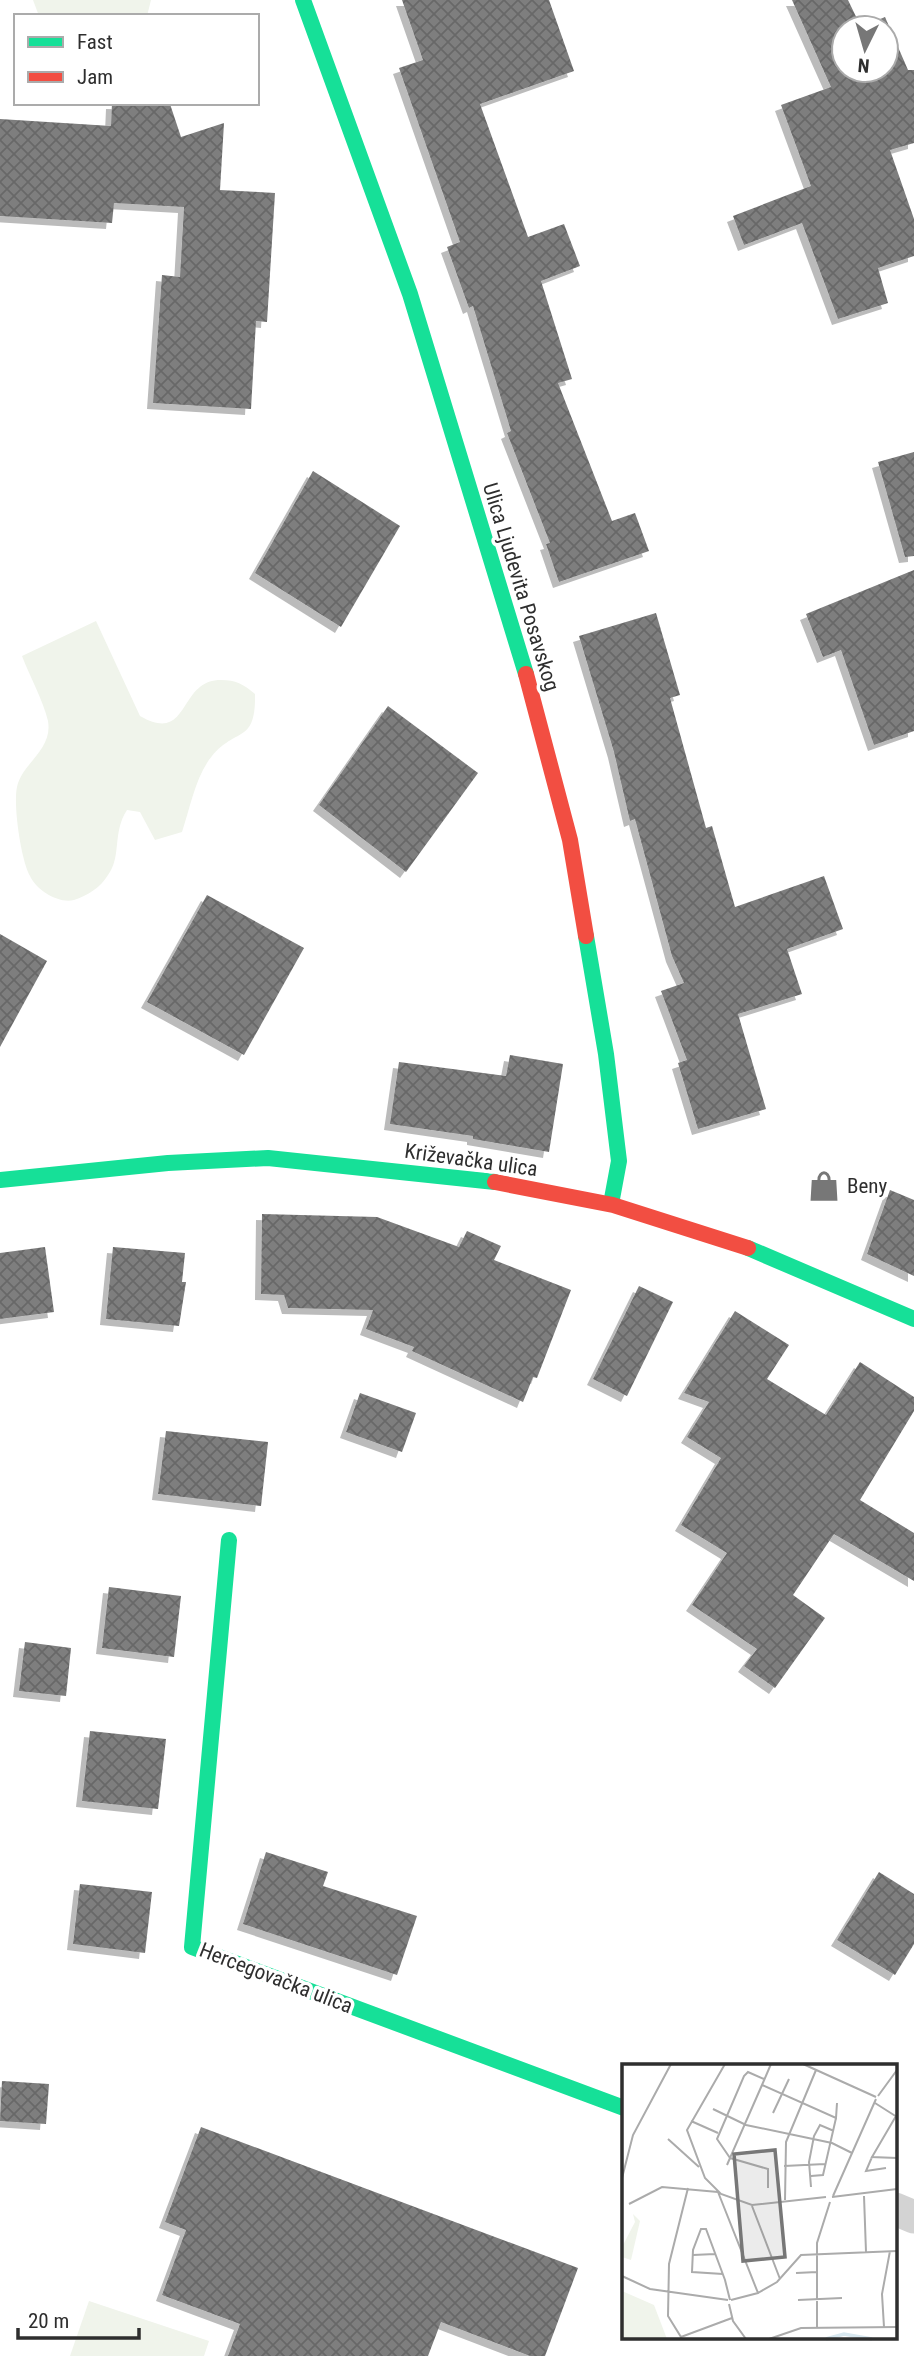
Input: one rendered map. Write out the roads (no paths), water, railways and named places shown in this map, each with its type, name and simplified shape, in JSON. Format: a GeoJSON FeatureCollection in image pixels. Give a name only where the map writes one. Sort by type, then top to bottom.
{"type":"FeatureCollection","features":[{"type":"Feature","properties":{"kind":"street","name":"Ulica Ljudevita Posavskog"},"geometry":{"type":"LineString","coordinates":[[303,0],[410,294],[534,699],[570,840],[606,1054],[619,1161],[611,1204]]}},
{"type":"Feature","properties":{"kind":"street","name":"Križevačka ulica"},"geometry":{"type":"LineString","coordinates":[[0,1180],[270,1158],[420,1173],[522,1187],[611,1204],[703,1232],[843,1284],[914,1319]]}},
{"type":"Feature","properties":{"kind":"street","name":"Hercegovačka ulica"},"geometry":{"type":"LineString","coordinates":[[229,1540],[192,1947],[622,2107]]}},
{"type":"Feature","properties":{"kind":"street"},"geometry":{"type":"LineString","coordinates":[[897,2210],[914,2217]]}},
{"type":"Feature","properties":{"kind":"place","name":"Beny"},"geometry":{"type":"Point","coordinates":[824,1186]}}]}
